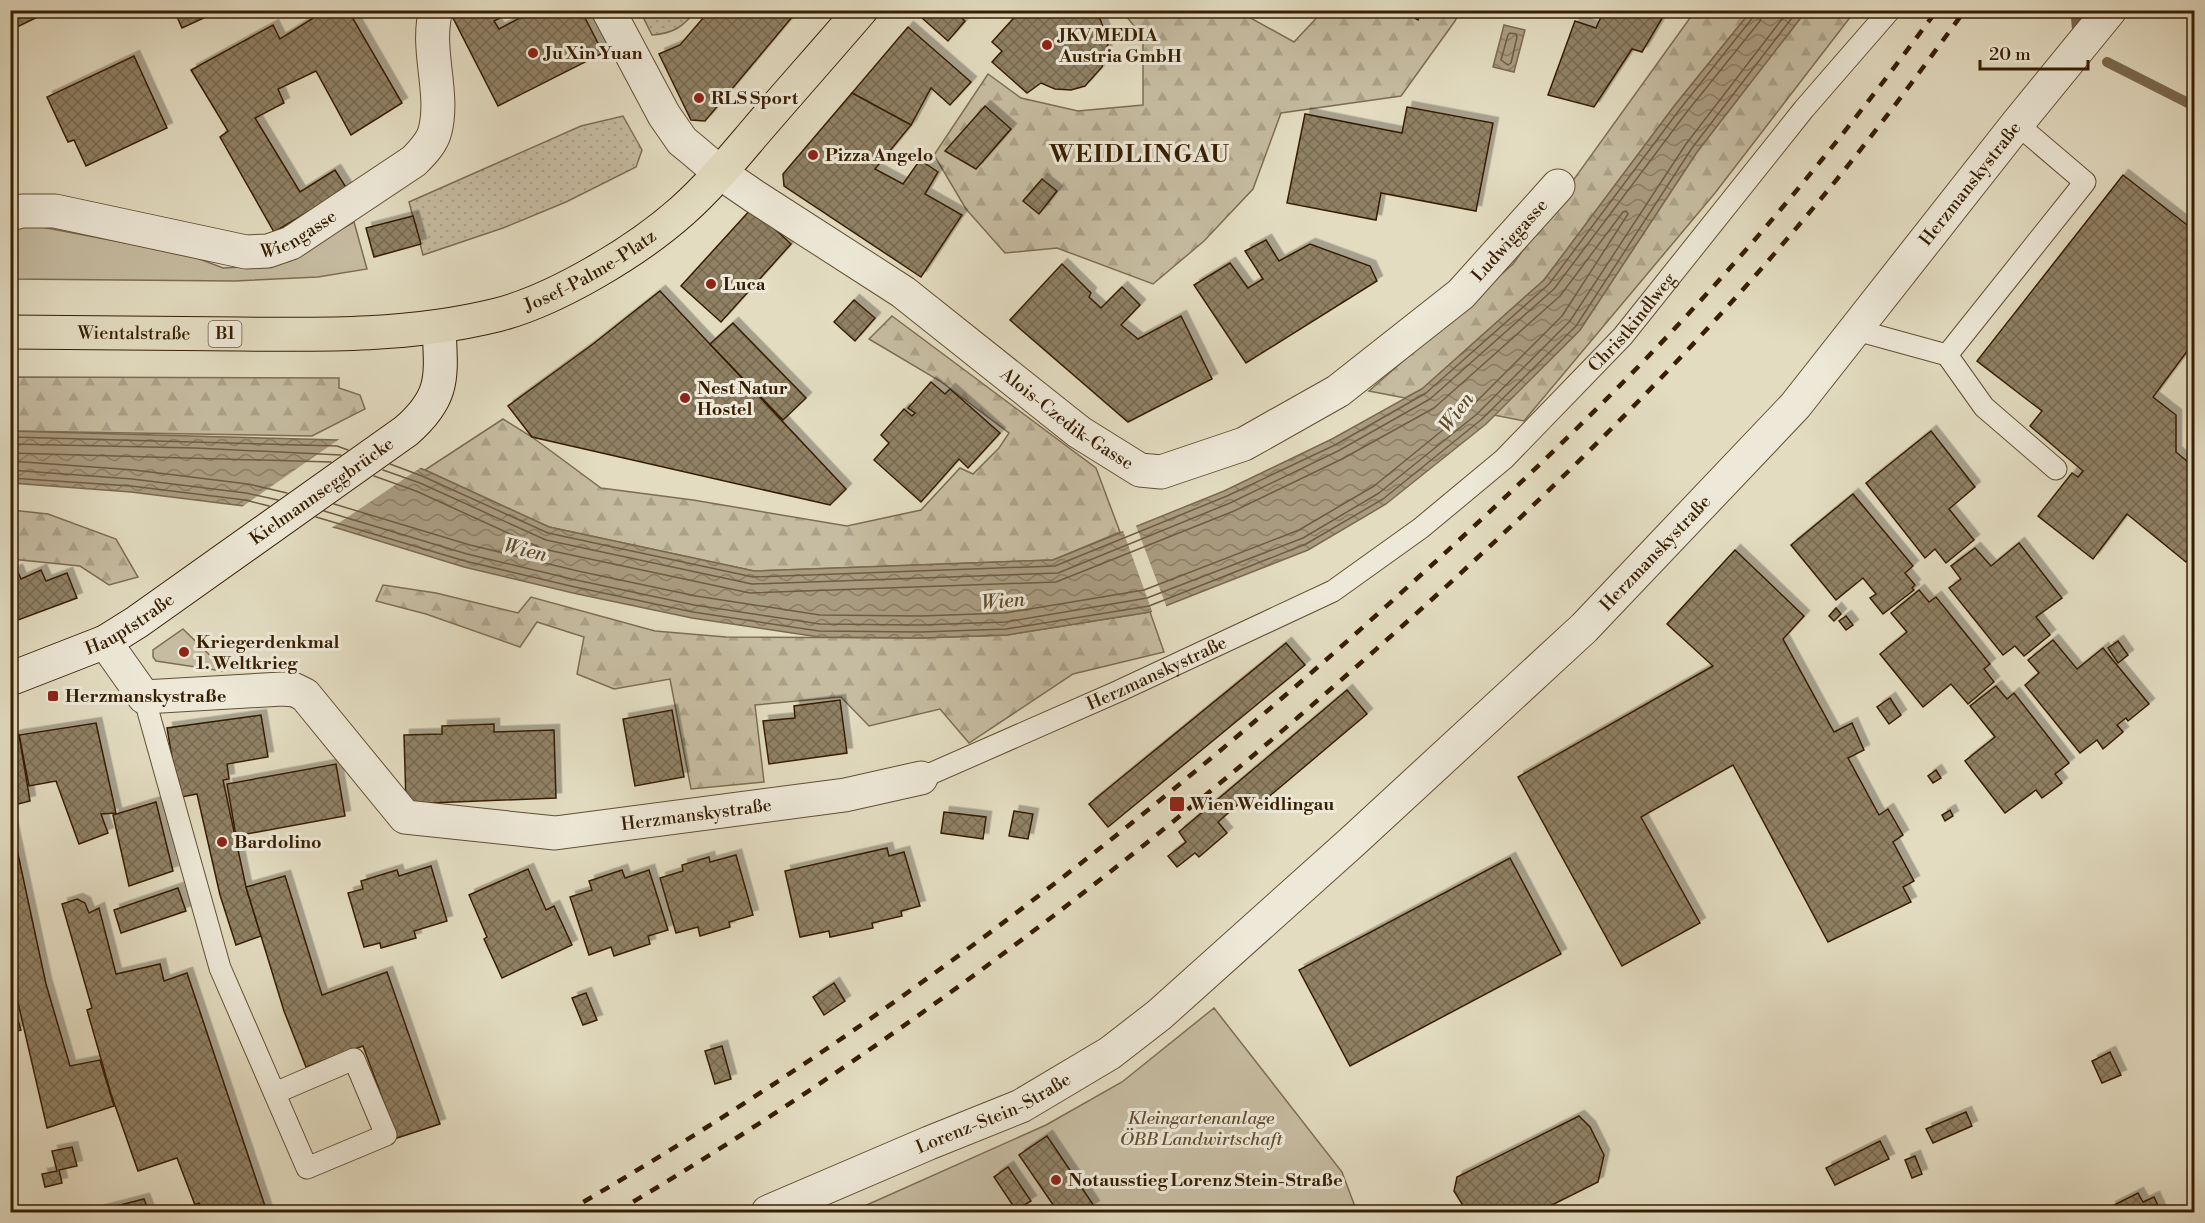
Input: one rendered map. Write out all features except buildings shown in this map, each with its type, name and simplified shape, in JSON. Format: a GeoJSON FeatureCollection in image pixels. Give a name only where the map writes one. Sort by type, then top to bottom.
{"type":"FeatureCollection","features":[{"type":"Feature","properties":{"kind":"main road","name":"B1"},"geometry":{"type":"LineString","coordinates":[[719,172],[861,10]]}},
{"type":"Feature","properties":{"kind":"main road","name":"Josef-Palme-Platz"},"geometry":{"type":"LineString","coordinates":[[439,327],[498,315],[573,283],[660,229],[683,210],[719,172]]}},
{"type":"Feature","properties":{"kind":"main road","name":"Wientalstraße"},"geometry":{"type":"LineString","coordinates":[[10,332],[343,335],[439,327]]}},
{"type":"Feature","properties":{"kind":"street","name":"Wiengasse"},"geometry":{"type":"LineString","coordinates":[[14,207],[55,211],[246,252],[268,251],[291,243],[404,168],[425,150],[435,132],[437,111],[433,41],[436,10]]}},
{"type":"Feature","properties":{"kind":"street","name":"Alois-Czedik-Gasse"},"geometry":{"type":"LineString","coordinates":[[608,10],[664,115],[682,141],[719,172],[903,292],[1079,432],[1140,470],[1161,472],[1244,444],[1338,391],[1461,294]]}},
{"type":"Feature","properties":{"kind":"street","name":"Herzmanskystraße"},"geometry":{"type":"LineString","coordinates":[[1197,981],[1584,628],[1795,406],[2017,124],[2105,17]]}},
{"type":"Feature","properties":{"kind":"street","name":"Ludwiggasse"},"geometry":{"type":"LineString","coordinates":[[1461,294],[1558,186]]}},
{"type":"Feature","properties":{"kind":"street","name":"Kielmannseggbrücke"},"geometry":{"type":"LineString","coordinates":[[238,551],[419,420],[435,399],[441,364],[439,327]]}},
{"type":"Feature","properties":{"kind":"street","name":"Hauptstraße"},"geometry":{"type":"LineString","coordinates":[[10,679],[105,642],[166,603],[238,551]]}},
{"type":"Feature","properties":{"kind":"street"},"geometry":{"type":"LineString","coordinates":[[105,642],[144,697]]}},
{"type":"Feature","properties":{"kind":"street","name":"Herzmanskystraße"},"geometry":{"type":"LineString","coordinates":[[144,697],[255,689],[295,690],[305,695],[315,706],[405,817],[520,830],[567,832],[844,795],[921,778]]}},
{"type":"Feature","properties":{"kind":"street","name":"Lorenz-Stein-Straße"},"geometry":{"type":"LineString","coordinates":[[768,1212],[1021,1106],[1110,1053],[1159,1015],[1197,981]]}},
{"type":"Feature","properties":{"kind":"lane","name":"Christkindlweg"},"geometry":{"type":"LineString","coordinates":[[1333,591],[1420,528],[1504,459],[1616,344],[1804,109],[1890,10]]}},
{"type":"Feature","properties":{"kind":"lane"},"geometry":{"type":"LineString","coordinates":[[1947,355],[2085,182],[2017,124]]}},
{"type":"Feature","properties":{"kind":"lane"},"geometry":{"type":"LineString","coordinates":[[1856,330],[1947,355],[1984,407],[2056,469]]}},
{"type":"Feature","properties":{"kind":"lane","name":"Herzmanskystraße"},"geometry":{"type":"LineString","coordinates":[[921,778],[1119,691],[1333,591]]}},
{"type":"Feature","properties":{"kind":"lane"},"geometry":{"type":"LineString","coordinates":[[144,697],[220,968],[275,1093],[308,1168],[386,1135],[354,1059],[275,1093]]}},
{"type":"Feature","properties":{"kind":"green space"},"geometry":{"type":"Polygon","coordinates":[[[640,11],[696,11],[677,28],[667,33],[652,35],[640,11]]]}},
{"type":"Feature","properties":{"kind":"green space"},"geometry":{"type":"Polygon","coordinates":[[[1122,11],[1238,11],[1294,42],[1323,11],[1460,11],[1401,96],[1281,113],[1253,189],[1204,241],[1153,284],[1057,248],[1005,253],[966,209],[934,155],[988,74],[1021,98],[1078,111],[1143,105],[1143,37],[1122,11]]]}},
{"type":"Feature","properties":{"kind":"green space"},"geometry":{"type":"Polygon","coordinates":[[[1695,11],[1751,11],[1675,105],[1544,280],[1422,389],[1405,398],[1369,391],[1513,264],[1695,11]]]}},
{"type":"Feature","properties":{"kind":"green space"},"geometry":{"type":"Polygon","coordinates":[[[1806,11],[1855,11],[1715,193],[1524,421],[1494,415],[1580,330],[1697,152],[1806,11]]]}},
{"type":"Feature","properties":{"kind":"green space"},"geometry":{"type":"Polygon","coordinates":[[[623,116],[642,150],[636,167],[566,202],[503,228],[423,255],[409,202],[581,126],[623,116]]]}},
{"type":"Feature","properties":{"kind":"green space"},"geometry":{"type":"Polygon","coordinates":[[[354,222],[367,269],[318,277],[235,281],[11,279],[10,229],[31,225],[189,255],[223,268],[277,265],[354,222]]]}},
{"type":"Feature","properties":{"kind":"green space"},"geometry":{"type":"Polygon","coordinates":[[[892,316],[1096,468],[1120,532],[1053,560],[754,571],[549,527],[425,470],[503,419],[532,437],[601,488],[693,500],[847,526],[921,510],[960,468],[973,474],[999,448],[1009,433],[940,381],[869,339],[892,316]]]}},
{"type":"Feature","properties":{"kind":"green space"},"geometry":{"type":"Polygon","coordinates":[[[11,377],[339,378],[339,388],[360,395],[365,409],[312,436],[11,431],[11,377]]]}},
{"type":"Feature","properties":{"kind":"green space"},"geometry":{"type":"Polygon","coordinates":[[[11,510],[48,514],[116,539],[138,577],[109,585],[80,566],[11,559],[11,510]]]}},
{"type":"Feature","properties":{"kind":"green space"},"geometry":{"type":"Polygon","coordinates":[[[383,585],[436,593],[518,613],[531,597],[655,631],[726,637],[921,638],[1007,635],[1150,612],[1164,652],[1073,674],[969,743],[940,709],[869,726],[841,697],[755,705],[764,782],[691,789],[670,679],[614,689],[577,674],[584,637],[537,622],[520,647],[426,614],[376,601],[383,585]]]}},
{"type":"Feature","properties":{"kind":"green space"},"geometry":{"type":"Polygon","coordinates":[[[183,629],[222,667],[222,671],[156,661],[153,657],[153,650],[183,629]]]}},
{"type":"Feature","properties":{"kind":"green space","name":"Kleingartenanlage ÖBB Landwirtschaft"},"geometry":{"type":"Polygon","coordinates":[[[1214,1008],[1342,1172],[1357,1212],[851,1212],[1046,1125],[1122,1082],[1214,1008]]]}},
{"type":"Feature","properties":{"kind":"water","name":"Wien"},"geometry":{"type":"Polygon","coordinates":[[[1751,11],[1806,11],[1697,152],[1580,330],[1486,424],[1386,504],[1308,550],[1150,612],[1007,635],[921,638],[819,637],[692,618],[573,593],[464,567],[337,528],[244,506],[131,492],[11,483],[10,431],[339,440],[425,470],[549,527],[754,571],[1053,560],[1224,491],[1332,439],[1422,389],[1544,280],[1675,105],[1751,11]]]}},
{"type":"Feature","properties":{"kind":"water"},"geometry":{"type":"Polygon","coordinates":[[[1504,25],[1525,30],[1514,72],[1493,67],[1504,25]]]}},
{"type":"Feature","properties":{"kind":"pier"},"geometry":{"type":"Polygon","coordinates":[[[341,438],[423,466],[330,529],[239,509],[341,438]]]}},
{"type":"Feature","properties":{"kind":"pier"},"geometry":{"type":"Polygon","coordinates":[[[1135,523],[1167,608],[1153,614],[1122,528],[1135,523]]]}},
{"type":"Feature","properties":{"kind":"waterway"},"geometry":{"type":"LineString","coordinates":[[2077,29],[2076,17],[2082,10]]}},
{"type":"Feature","properties":{"kind":"waterway"},"geometry":{"type":"LineString","coordinates":[[2107,62],[2194,106]]}},
{"type":"Feature","properties":{"kind":"railway"},"geometry":{"type":"LineString","coordinates":[[566,1212],[671,1150],[774,1084],[875,1016],[974,944],[1167,794],[1353,636],[1547,458],[1685,318],[1810,174],[1862,110],[1937,10]]}},
{"type":"Feature","properties":{"kind":"railway"},"geometry":{"type":"LineString","coordinates":[[616,1212],[707,1157],[796,1099],[884,1040],[970,978],[1139,849],[1222,782],[1370,655],[1502,535],[1691,347],[1751,281],[1829,188],[1889,113],[1965,10]]}},
{"type":"Feature","properties":{"kind":"place","name":"JKV MEDIA Austria GmbH"},"geometry":{"type":"Point","coordinates":[1047,45]}},
{"type":"Feature","properties":{"kind":"place","name":"Ju Xin Yuan"},"geometry":{"type":"Point","coordinates":[533,53]}},
{"type":"Feature","properties":{"kind":"place","name":"RLS Sport"},"geometry":{"type":"Point","coordinates":[699,98]}},
{"type":"Feature","properties":{"kind":"place","name":"Pizza Angelo"},"geometry":{"type":"Point","coordinates":[813,155]}},
{"type":"Feature","properties":{"kind":"place","name":"Luca"},"geometry":{"type":"Point","coordinates":[711,284]}},
{"type":"Feature","properties":{"kind":"place","name":"Nest Natur Hostel"},"geometry":{"type":"Point","coordinates":[685,398]}},
{"type":"Feature","properties":{"kind":"place","name":"Kriegerdenkmal 1. Weltkrieg"},"geometry":{"type":"Point","coordinates":[184,652]}},
{"type":"Feature","properties":{"kind":"place","name":"Herzmanskystraße"},"geometry":{"type":"Point","coordinates":[53,696]}},
{"type":"Feature","properties":{"kind":"place","name":"Wien Weidlingau"},"geometry":{"type":"Point","coordinates":[1177,804]}},
{"type":"Feature","properties":{"kind":"place","name":"Bardolino"},"geometry":{"type":"Point","coordinates":[222,842]}},
{"type":"Feature","properties":{"kind":"place","name":"Notausstieg Lorenz Stein-Straße"},"geometry":{"type":"Point","coordinates":[1056,1180]}},
{"type":"Feature","properties":{"kind":"district","name":"WEIDLINGAU"},"geometry":{"type":"Point","coordinates":[1140,155]}}]}
